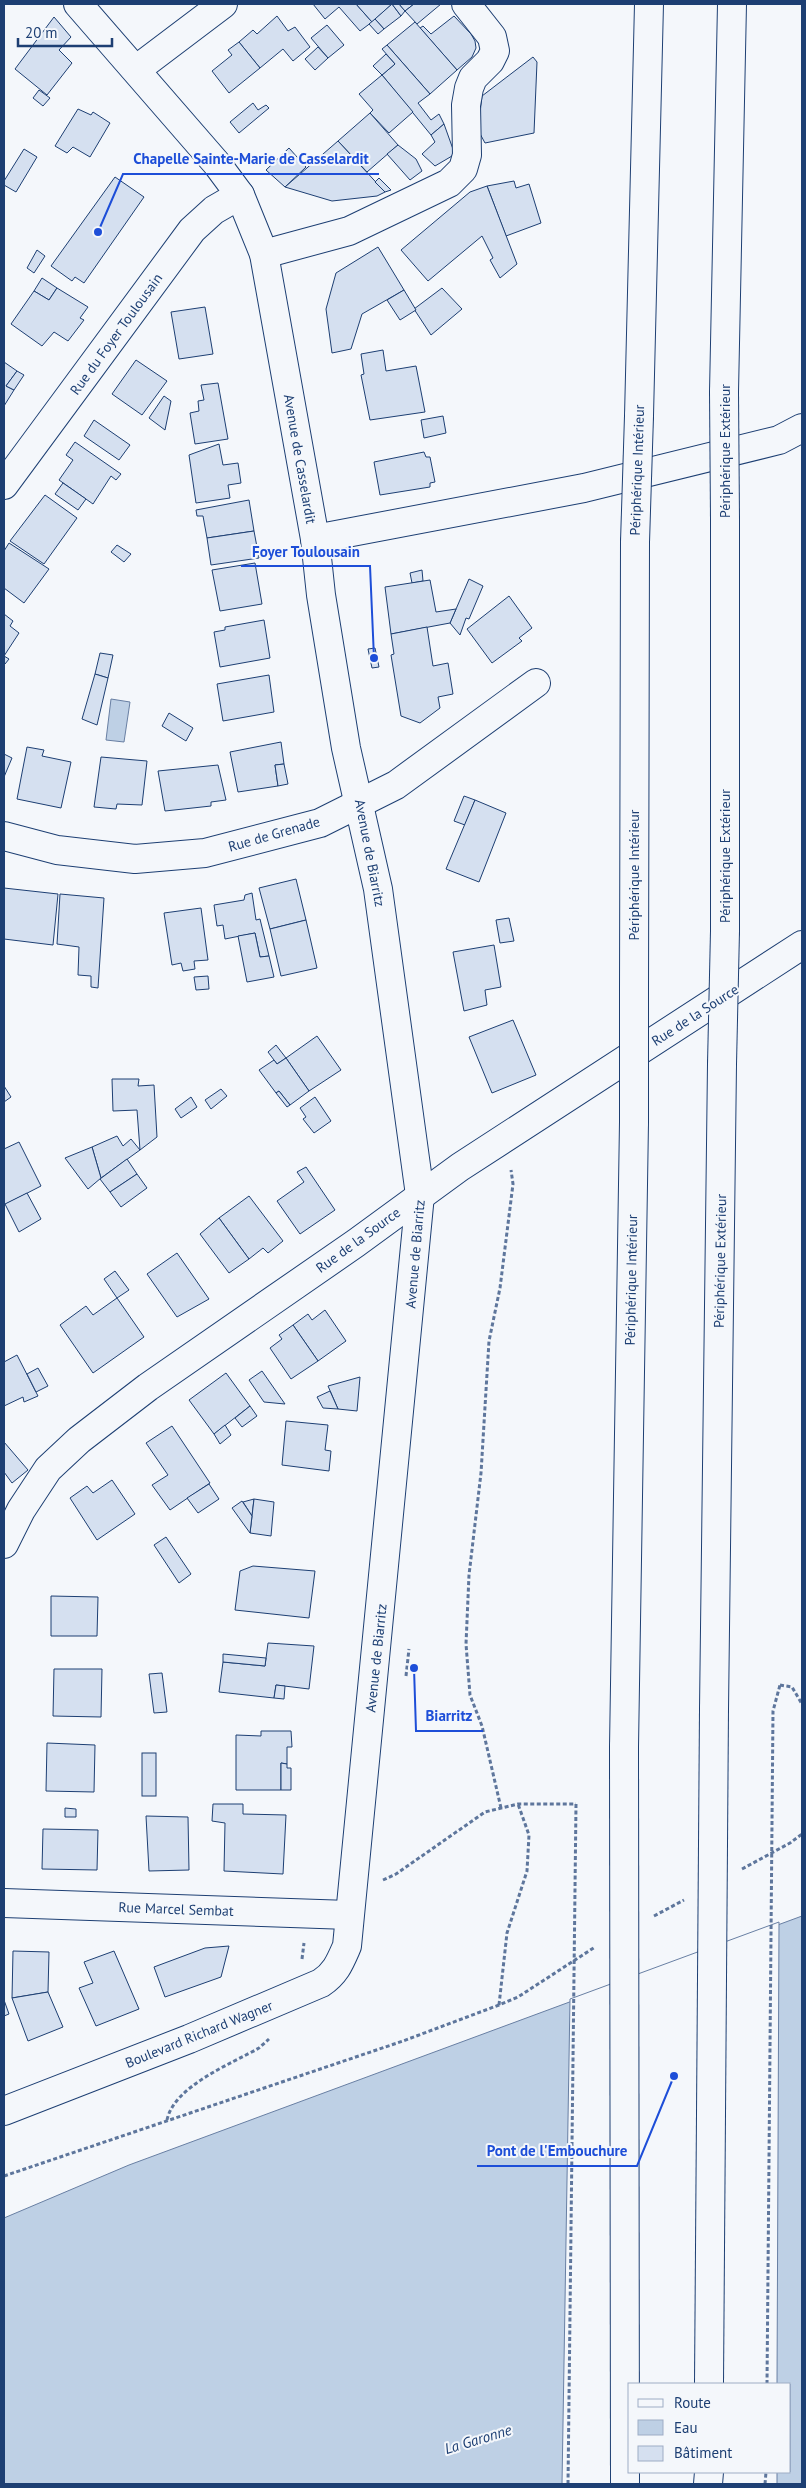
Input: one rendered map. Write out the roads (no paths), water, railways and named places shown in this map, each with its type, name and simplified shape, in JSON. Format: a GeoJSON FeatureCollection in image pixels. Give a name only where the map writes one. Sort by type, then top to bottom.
{"type":"FeatureCollection","features":[{"type":"Feature","properties":{"kind":"main road","name":"Avenue de Casselardit"},"geometry":{"type":"LineString","coordinates":[[78,4],[137,69],[240,195],[264,254],[314,539],[584,488],[779,440],[802,428]]}},
{"type":"Feature","properties":{"kind":"main road"},"geometry":{"type":"LineString","coordinates":[[137,69],[223,4]]}},
{"type":"Feature","properties":{"kind":"main road"},"geometry":{"type":"LineString","coordinates":[[264,254],[349,231],[449,183],[464,169],[467,155],[466,105],[469,88],[473,78],[490,61],[495,51],[492,37],[466,4]]}},
{"type":"Feature","properties":{"kind":"main road","name":"Périphérique Intérieur"},"geometry":{"type":"LineString","coordinates":[[626,2484],[624,1747],[634,1122],[635,542],[650,4]]}},
{"type":"Feature","properties":{"kind":"main road","name":"Périphérique Extérieur"},"geometry":{"type":"LineString","coordinates":[[709,2383],[714,1709],[725,931],[724,392],[732,4]]}},
{"type":"Feature","properties":{"kind":"main road","name":"Rue du Foyer Toulousain"},"geometry":{"type":"LineString","coordinates":[[4,486],[192,230],[214,210],[240,195]]}},
{"type":"Feature","properties":{"kind":"main road","name":"Avenue de Biarritz"},"geometry":{"type":"LineString","coordinates":[[314,539],[321,595],[346,748],[360,802],[378,889],[420,1195],[376,1659],[349,1915]]}},
{"type":"Feature","properties":{"kind":"main road","name":"Rue de Grenade"},"geometry":{"type":"LineString","coordinates":[[4,836],[57,850],[135,859],[206,853],[320,823],[404,779],[536,683]]}},
{"type":"Feature","properties":{"kind":"main road","name":"Rue de la Source"},"geometry":{"type":"LineString","coordinates":[[4,1544],[21,1510],[48,1469],[79,1440],[148,1387],[420,1195],[802,945]]}},
{"type":"Feature","properties":{"kind":"main road","name":"Rue Marcel Sembat"},"geometry":{"type":"LineString","coordinates":[[4,1904],[349,1915]]}},
{"type":"Feature","properties":{"kind":"main road","name":"Boulevard Richard Wagner"},"geometry":{"type":"LineString","coordinates":[[4,2111],[189,2039],[321,1983],[332,1976],[339,1966],[347,1946],[349,1915]]}},
{"type":"Feature","properties":{"kind":"water"},"geometry":{"type":"Polygon","coordinates":[[[111,699],[130,702],[124,742],[106,740],[111,699]]]}},
{"type":"Feature","properties":{"kind":"water","name":"La Garonne"},"geometry":{"type":"Polygon","coordinates":[[[802,1916],[802,2484],[4,2484],[4,2218],[129,2165],[802,1916]]]}},
{"type":"Feature","properties":{"kind":"place","name":"Chapelle Sainte-Marie de Casselardit"},"geometry":{"type":"Point","coordinates":[98,232]}},
{"type":"Feature","properties":{"kind":"place","name":"Foyer Toulousain"},"geometry":{"type":"Point","coordinates":[374,658]}},
{"type":"Feature","properties":{"kind":"place","name":"Biarritz"},"geometry":{"type":"Point","coordinates":[414,1668]}},
{"type":"Feature","properties":{"kind":"place","name":"Pont de l'Embouchure"},"geometry":{"type":"Point","coordinates":[674,2076]}}]}
